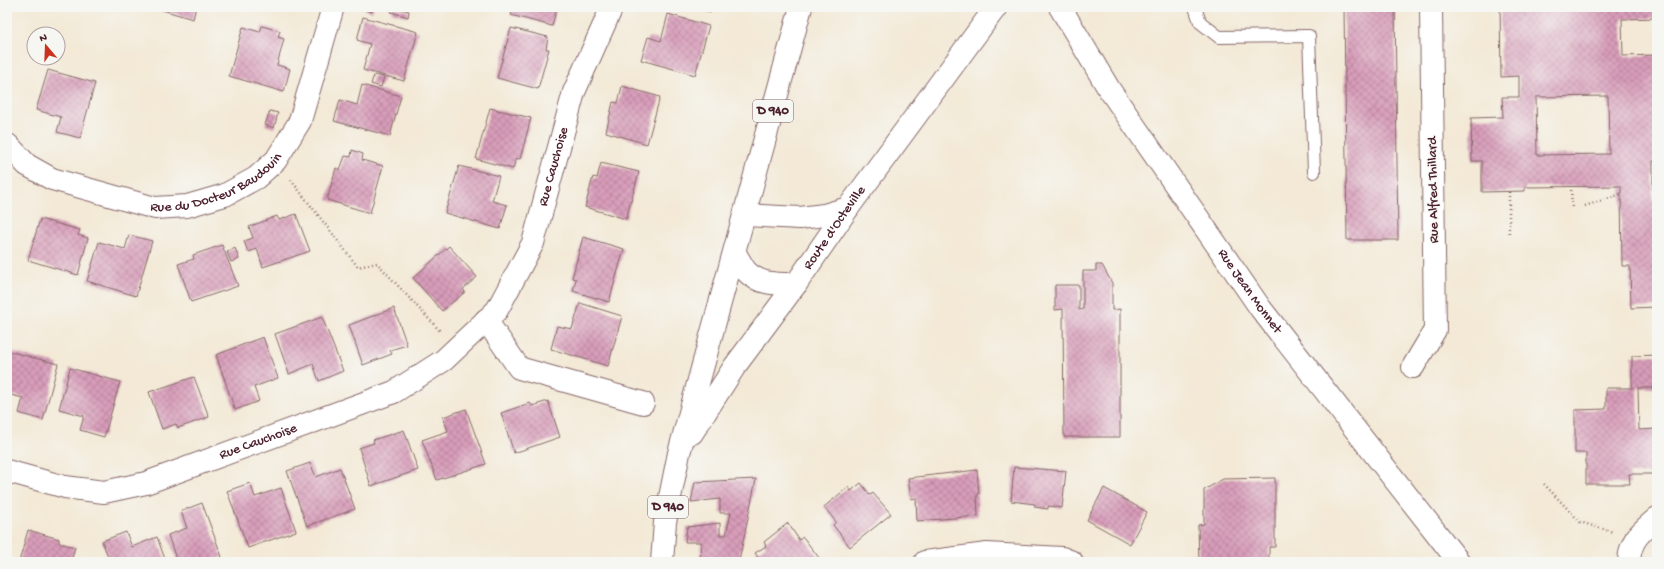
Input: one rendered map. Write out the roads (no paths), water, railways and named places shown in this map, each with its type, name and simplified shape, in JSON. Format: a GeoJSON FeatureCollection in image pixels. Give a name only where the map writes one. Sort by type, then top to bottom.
{"type":"FeatureCollection","features":[{"type":"Feature","properties":{"kind":"street","name":"Rue du Docteur Baudouin"},"geometry":{"type":"LineString","coordinates":[[7,144],[27,165],[52,179],[155,208],[188,206],[225,195],[256,178],[276,160],[300,121],[332,7]]}},
{"type":"Feature","properties":{"kind":"street","name":"Rue Cauchoise"},"geometry":{"type":"LineString","coordinates":[[7,471],[65,487],[104,492],[146,483],[394,392],[444,360],[497,310],[533,243],[574,92],[612,7]]}},
{"type":"Feature","properties":{"kind":"street","name":"Route d'Octeville"},"geometry":{"type":"LineString","coordinates":[[662,562],[665,522],[679,453],[801,7]]}},
{"type":"Feature","properties":{"kind":"street","name":"Route d'Octeville"},"geometry":{"type":"LineString","coordinates":[[679,453],[735,366],[796,284],[848,208],[996,7]]}},
{"type":"Feature","properties":{"kind":"street","name":"Rue Jean Monnet"},"geometry":{"type":"LineString","coordinates":[[1060,7],[1109,89],[1261,309],[1459,562]]}},
{"type":"Feature","properties":{"kind":"street","name":"Rue Alfred Thillard"},"geometry":{"type":"LineString","coordinates":[[1413,368],[1435,330],[1431,7]]}},
{"type":"Feature","properties":{"kind":"street"},"geometry":{"type":"LineString","coordinates":[[745,215],[800,218],[824,215],[848,208]]}},
{"type":"Feature","properties":{"kind":"street"},"geometry":{"type":"LineString","coordinates":[[735,252],[746,271],[758,280],[776,284],[796,284]]}},
{"type":"Feature","properties":{"kind":"street"},"geometry":{"type":"LineString","coordinates":[[486,320],[519,368],[643,403]]}},
{"type":"Feature","properties":{"kind":"street"},"geometry":{"type":"LineString","coordinates":[[1629,562],[1629,553],[1634,538],[1657,518]]}},
{"type":"Feature","properties":{"kind":"street"},"geometry":{"type":"LineString","coordinates":[[925,562],[987,554],[1062,558],[1072,562]]}},
{"type":"Feature","properties":{"kind":"lane"},"geometry":{"type":"LineString","coordinates":[[1195,7],[1200,22],[1219,37],[1308,36],[1314,172]]}}]}
